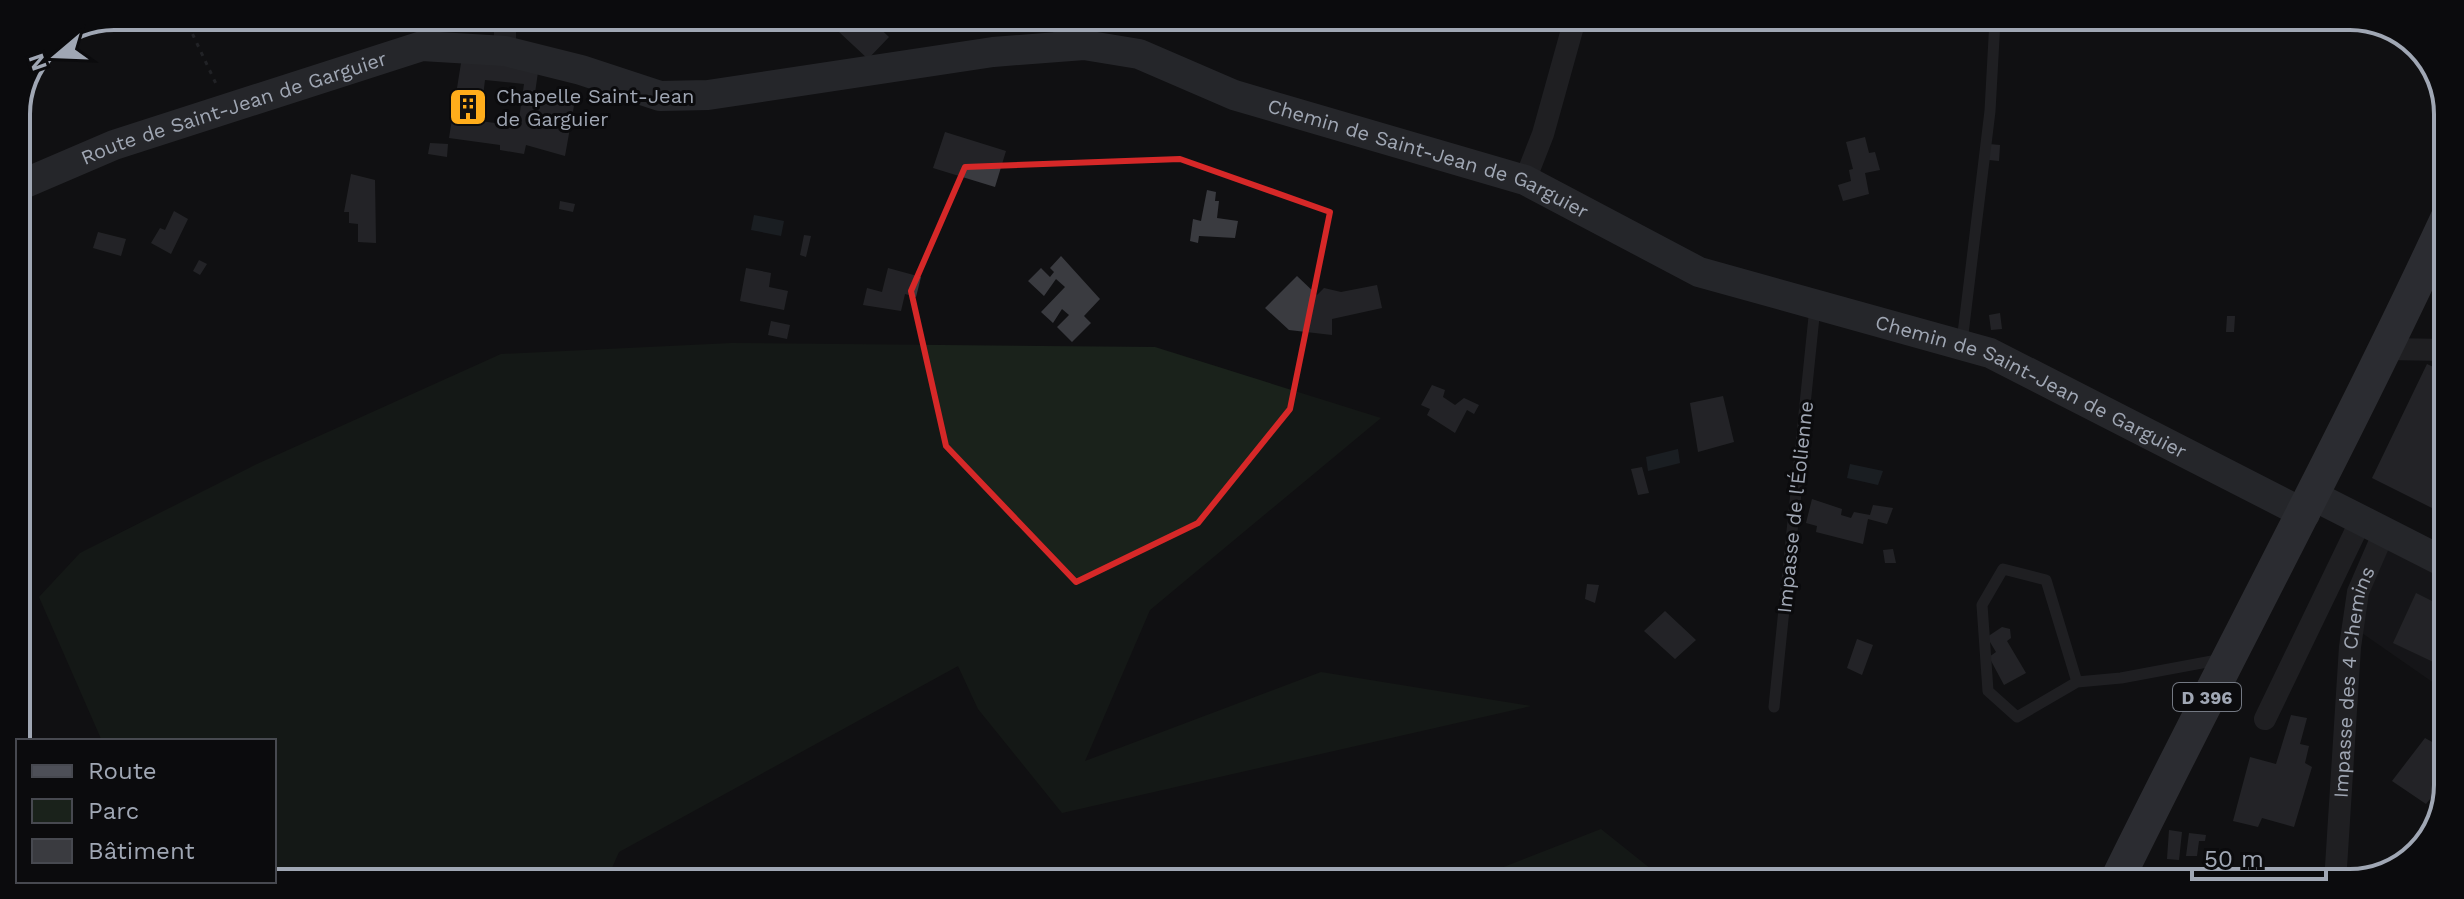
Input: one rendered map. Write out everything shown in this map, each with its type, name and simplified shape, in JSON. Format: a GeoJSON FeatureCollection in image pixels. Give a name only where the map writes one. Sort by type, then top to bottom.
{"type":"FeatureCollection","features":[{"type":"Feature","properties":{"kind":"main road","name":"D 396"},"geometry":{"type":"LineString","coordinates":[[2122,869],[2226,658],[2310,505],[2434,247]]}},
{"type":"Feature","properties":{"kind":"street"},"geometry":{"type":"LineString","coordinates":[[505,30],[505,51]]}},
{"type":"Feature","properties":{"kind":"street"},"geometry":{"type":"LineString","coordinates":[[1525,180],[1543,134],[1572,30]]}},
{"type":"Feature","properties":{"kind":"street","name":"Chemin de Saint-Jean de Garguier"},"geometry":{"type":"LineString","coordinates":[[505,51],[581,70],[660,96],[708,95],[993,52],[1078,45],[1139,54],[1234,95],[1525,180],[1699,272],[1815,307],[1990,353],[2310,505],[2372,526],[2434,557]]}},
{"type":"Feature","properties":{"kind":"street","name":"Route de Saint-Jean de Garguier"},"geometry":{"type":"LineString","coordinates":[[30,181],[114,145],[422,46],[505,51]]}},
{"type":"Feature","properties":{"kind":"street"},"geometry":{"type":"LineString","coordinates":[[2387,349],[2434,350]]}},
{"type":"Feature","properties":{"kind":"street"},"geometry":{"type":"LineString","coordinates":[[2265,719],[2372,526]]}},
{"type":"Feature","properties":{"kind":"street","name":"Impasse des 4 Chemins"},"geometry":{"type":"LineString","coordinates":[[2336,869],[2350,647],[2372,526]]}},
{"type":"Feature","properties":{"kind":"lane"},"geometry":{"type":"LineString","coordinates":[[1059,30],[1078,45]]}},
{"type":"Feature","properties":{"kind":"lane"},"geometry":{"type":"LineString","coordinates":[[1962,345],[1990,111],[1994,30]]}},
{"type":"Feature","properties":{"kind":"lane","name":"Impasse de l'Éolienne"},"geometry":{"type":"LineString","coordinates":[[1774,707],[1815,307]]}},
{"type":"Feature","properties":{"kind":"lane"},"geometry":{"type":"LineString","coordinates":[[2077,682],[2046,580],[2003,569],[1982,605],[1988,691],[2017,717],[2077,682],[2121,678],[2226,658]]}},
{"type":"Feature","properties":{"kind":"path"},"geometry":{"type":"LineString","coordinates":[[191,30],[227,107]]}},
{"type":"Feature","properties":{"kind":"highlighted area"},"geometry":{"type":"Polygon","coordinates":[[[1180,159],[1330,212],[1290,409],[1198,523],[1076,582],[946,446],[911,291],[965,167],[1180,159]]]}},
{"type":"Feature","properties":{"kind":"shaded area"},"geometry":{"type":"Polygon","coordinates":[[[754,215],[784,221],[781,236],[751,230],[754,215]]]}},
{"type":"Feature","properties":{"kind":"shaded area"},"geometry":{"type":"Polygon","coordinates":[[[1678,449],[1680,463],[1648,471],[1646,457],[1678,449]]]}},
{"type":"Feature","properties":{"kind":"shaded area"},"geometry":{"type":"Polygon","coordinates":[[[1850,464],[1883,471],[1878,485],[1847,478],[1850,464]]]}},
{"type":"Feature","properties":{"kind":"shaded area"},"geometry":{"type":"Polygon","coordinates":[[[2387,545],[2434,572],[2434,683],[2362,633],[2370,581],[2387,545]]]}},
{"type":"Feature","properties":{"kind":"green space"},"geometry":{"type":"Polygon","coordinates":[[[732,343],[1155,347],[1381,418],[1150,610],[1085,761],[1321,672],[1531,706],[1062,813],[978,709],[958,666],[619,852],[611,869],[276,869],[276,739],[101,739],[39,597],[80,553],[257,464],[501,354],[732,343]]]}},
{"type":"Feature","properties":{"kind":"green space"},"geometry":{"type":"Polygon","coordinates":[[[1601,829],[1651,869],[1499,869],[1601,829]]]}},
{"type":"Feature","properties":{"kind":"building"},"geometry":{"type":"Polygon","coordinates":[[[837,30],[882,30],[889,37],[868,59],[837,30]]]}},
{"type":"Feature","properties":{"kind":"building","name":"Chapelle Saint-Jean de Garguier"},"geometry":{"type":"Polygon","coordinates":[[[462,57],[538,72],[535,93],[575,100],[565,156],[526,145],[524,154],[500,150],[500,145],[449,138],[462,57]],[[485,80],[480,121],[518,126],[524,84],[485,80]]]}},
{"type":"Feature","properties":{"kind":"building"},"geometry":{"type":"Polygon","coordinates":[[[945,132],[1006,151],[995,187],[933,168],[945,132]]]}},
{"type":"Feature","properties":{"kind":"building"},"geometry":{"type":"Polygon","coordinates":[[[1865,137],[1869,153],[1875,152],[1880,170],[1865,173],[1869,194],[1843,201],[1838,185],[1851,181],[1849,170],[1853,169],[1846,142],[1865,137]]]}},
{"type":"Feature","properties":{"kind":"building"},"geometry":{"type":"Polygon","coordinates":[[[430,143],[448,144],[447,157],[428,154],[430,143]]]}},
{"type":"Feature","properties":{"kind":"building"},"geometry":{"type":"Polygon","coordinates":[[[1989,144],[2000,145],[1999,161],[1989,160],[1989,144]]]}},
{"type":"Feature","properties":{"kind":"building"},"geometry":{"type":"Polygon","coordinates":[[[351,174],[375,180],[376,243],[358,242],[358,224],[349,223],[349,212],[344,212],[351,174]]]}},
{"type":"Feature","properties":{"kind":"building"},"geometry":{"type":"Polygon","coordinates":[[[1207,190],[1216,192],[1215,201],[1219,201],[1217,218],[1238,221],[1235,238],[1199,236],[1198,243],[1190,241],[1193,219],[1201,221],[1207,190]]]}},
{"type":"Feature","properties":{"kind":"building"},"geometry":{"type":"Polygon","coordinates":[[[560,201],[575,204],[573,212],[559,209],[560,201]]]}},
{"type":"Feature","properties":{"kind":"building"},"geometry":{"type":"Polygon","coordinates":[[[174,211],[188,219],[171,254],[151,243],[160,228],[165,230],[174,211]]]}},
{"type":"Feature","properties":{"kind":"building"},"geometry":{"type":"Polygon","coordinates":[[[98,232],[126,239],[121,256],[93,248],[98,232]]]}},
{"type":"Feature","properties":{"kind":"building"},"geometry":{"type":"Polygon","coordinates":[[[804,235],[811,236],[806,257],[800,255],[804,235]]]}},
{"type":"Feature","properties":{"kind":"building"},"geometry":{"type":"Polygon","coordinates":[[[1061,256],[1100,299],[1084,316],[1091,323],[1072,342],[1057,327],[1069,315],[1062,309],[1053,323],[1041,312],[1065,287],[1056,279],[1044,296],[1028,281],[1041,268],[1050,277],[1054,272],[1050,268],[1061,256]]]}},
{"type":"Feature","properties":{"kind":"building"},"geometry":{"type":"Polygon","coordinates":[[[199,260],[207,264],[200,275],[193,271],[199,260]]]}},
{"type":"Feature","properties":{"kind":"building"},"geometry":{"type":"Polygon","coordinates":[[[746,268],[771,273],[769,287],[788,291],[784,310],[740,301],[746,268]]]}},
{"type":"Feature","properties":{"kind":"building"},"geometry":{"type":"Polygon","coordinates":[[[888,268],[921,277],[916,297],[905,294],[901,311],[863,305],[867,288],[882,292],[888,268]]]}},
{"type":"Feature","properties":{"kind":"building"},"geometry":{"type":"Polygon","coordinates":[[[1297,276],[1317,295],[1324,288],[1341,292],[1377,285],[1382,308],[1332,319],[1332,335],[1289,330],[1265,308],[1297,276]]]}},
{"type":"Feature","properties":{"kind":"building"},"geometry":{"type":"Polygon","coordinates":[[[2000,313],[2002,329],[1991,330],[1989,315],[2000,313]]]}},
{"type":"Feature","properties":{"kind":"building"},"geometry":{"type":"Polygon","coordinates":[[[2227,316],[2235,316],[2234,332],[2226,332],[2227,316]]]}},
{"type":"Feature","properties":{"kind":"building"},"geometry":{"type":"Polygon","coordinates":[[[771,321],[790,325],[787,339],[768,335],[771,321]]]}},
{"type":"Feature","properties":{"kind":"building"},"geometry":{"type":"Polygon","coordinates":[[[2427,364],[2434,367],[2434,509],[2372,478],[2427,364]]]}},
{"type":"Feature","properties":{"kind":"building"},"geometry":{"type":"Polygon","coordinates":[[[1432,385],[1445,390],[1443,397],[1455,405],[1464,398],[1479,405],[1474,414],[1467,410],[1455,433],[1427,415],[1430,409],[1421,405],[1432,385]]]}},
{"type":"Feature","properties":{"kind":"building"},"geometry":{"type":"Polygon","coordinates":[[[1723,396],[1734,442],[1698,452],[1690,403],[1723,396]]]}},
{"type":"Feature","properties":{"kind":"building"},"geometry":{"type":"Polygon","coordinates":[[[1642,467],[1649,493],[1638,495],[1631,469],[1642,467]]]}},
{"type":"Feature","properties":{"kind":"building"},"geometry":{"type":"Polygon","coordinates":[[[1812,499],[1842,509],[1841,515],[1851,518],[1854,512],[1870,515],[1873,505],[1893,508],[1887,524],[1868,519],[1863,544],[1816,532],[1817,526],[1806,523],[1812,499]]]}},
{"type":"Feature","properties":{"kind":"building"},"geometry":{"type":"Polygon","coordinates":[[[1893,549],[1896,563],[1885,563],[1883,550],[1893,549]]]}},
{"type":"Feature","properties":{"kind":"building"},"geometry":{"type":"Polygon","coordinates":[[[1587,584],[1599,585],[1595,603],[1585,599],[1587,584]]]}},
{"type":"Feature","properties":{"kind":"building"},"geometry":{"type":"Polygon","coordinates":[[[2416,593],[2434,602],[2434,662],[2393,643],[2416,593]]]}},
{"type":"Feature","properties":{"kind":"building"},"geometry":{"type":"Polygon","coordinates":[[[1665,611],[1696,640],[1675,659],[1644,631],[1665,611]]]}},
{"type":"Feature","properties":{"kind":"building"},"geometry":{"type":"Polygon","coordinates":[[[2002,627],[2010,629],[2011,638],[2007,641],[2026,673],[2004,685],[1989,657],[1996,652],[1987,637],[2002,627]]]}},
{"type":"Feature","properties":{"kind":"building"},"geometry":{"type":"Polygon","coordinates":[[[1857,639],[1873,645],[1862,675],[1847,668],[1857,639]]]}},
{"type":"Feature","properties":{"kind":"building"},"geometry":{"type":"Polygon","coordinates":[[[2291,715],[2307,718],[2300,744],[2309,746],[2305,763],[2312,767],[2294,827],[2262,818],[2258,827],[2233,821],[2250,757],[2276,764],[2291,715]]]}},
{"type":"Feature","properties":{"kind":"building"},"geometry":{"type":"Polygon","coordinates":[[[2425,738],[2434,743],[2433,796],[2426,804],[2392,781],[2425,738]]]}},
{"type":"Feature","properties":{"kind":"building"},"geometry":{"type":"Polygon","coordinates":[[[2169,830],[2182,832],[2179,860],[2167,859],[2169,830]]]}},
{"type":"Feature","properties":{"kind":"building"},"geometry":{"type":"Polygon","coordinates":[[[2189,833],[2206,835],[2205,841],[2199,841],[2197,856],[2186,856],[2189,833]]]}},
{"type":"Feature","properties":{"kind":"place","name":"Chapelle Saint-Jean de Garguier"},"geometry":{"type":"Point","coordinates":[468,107]}}]}
